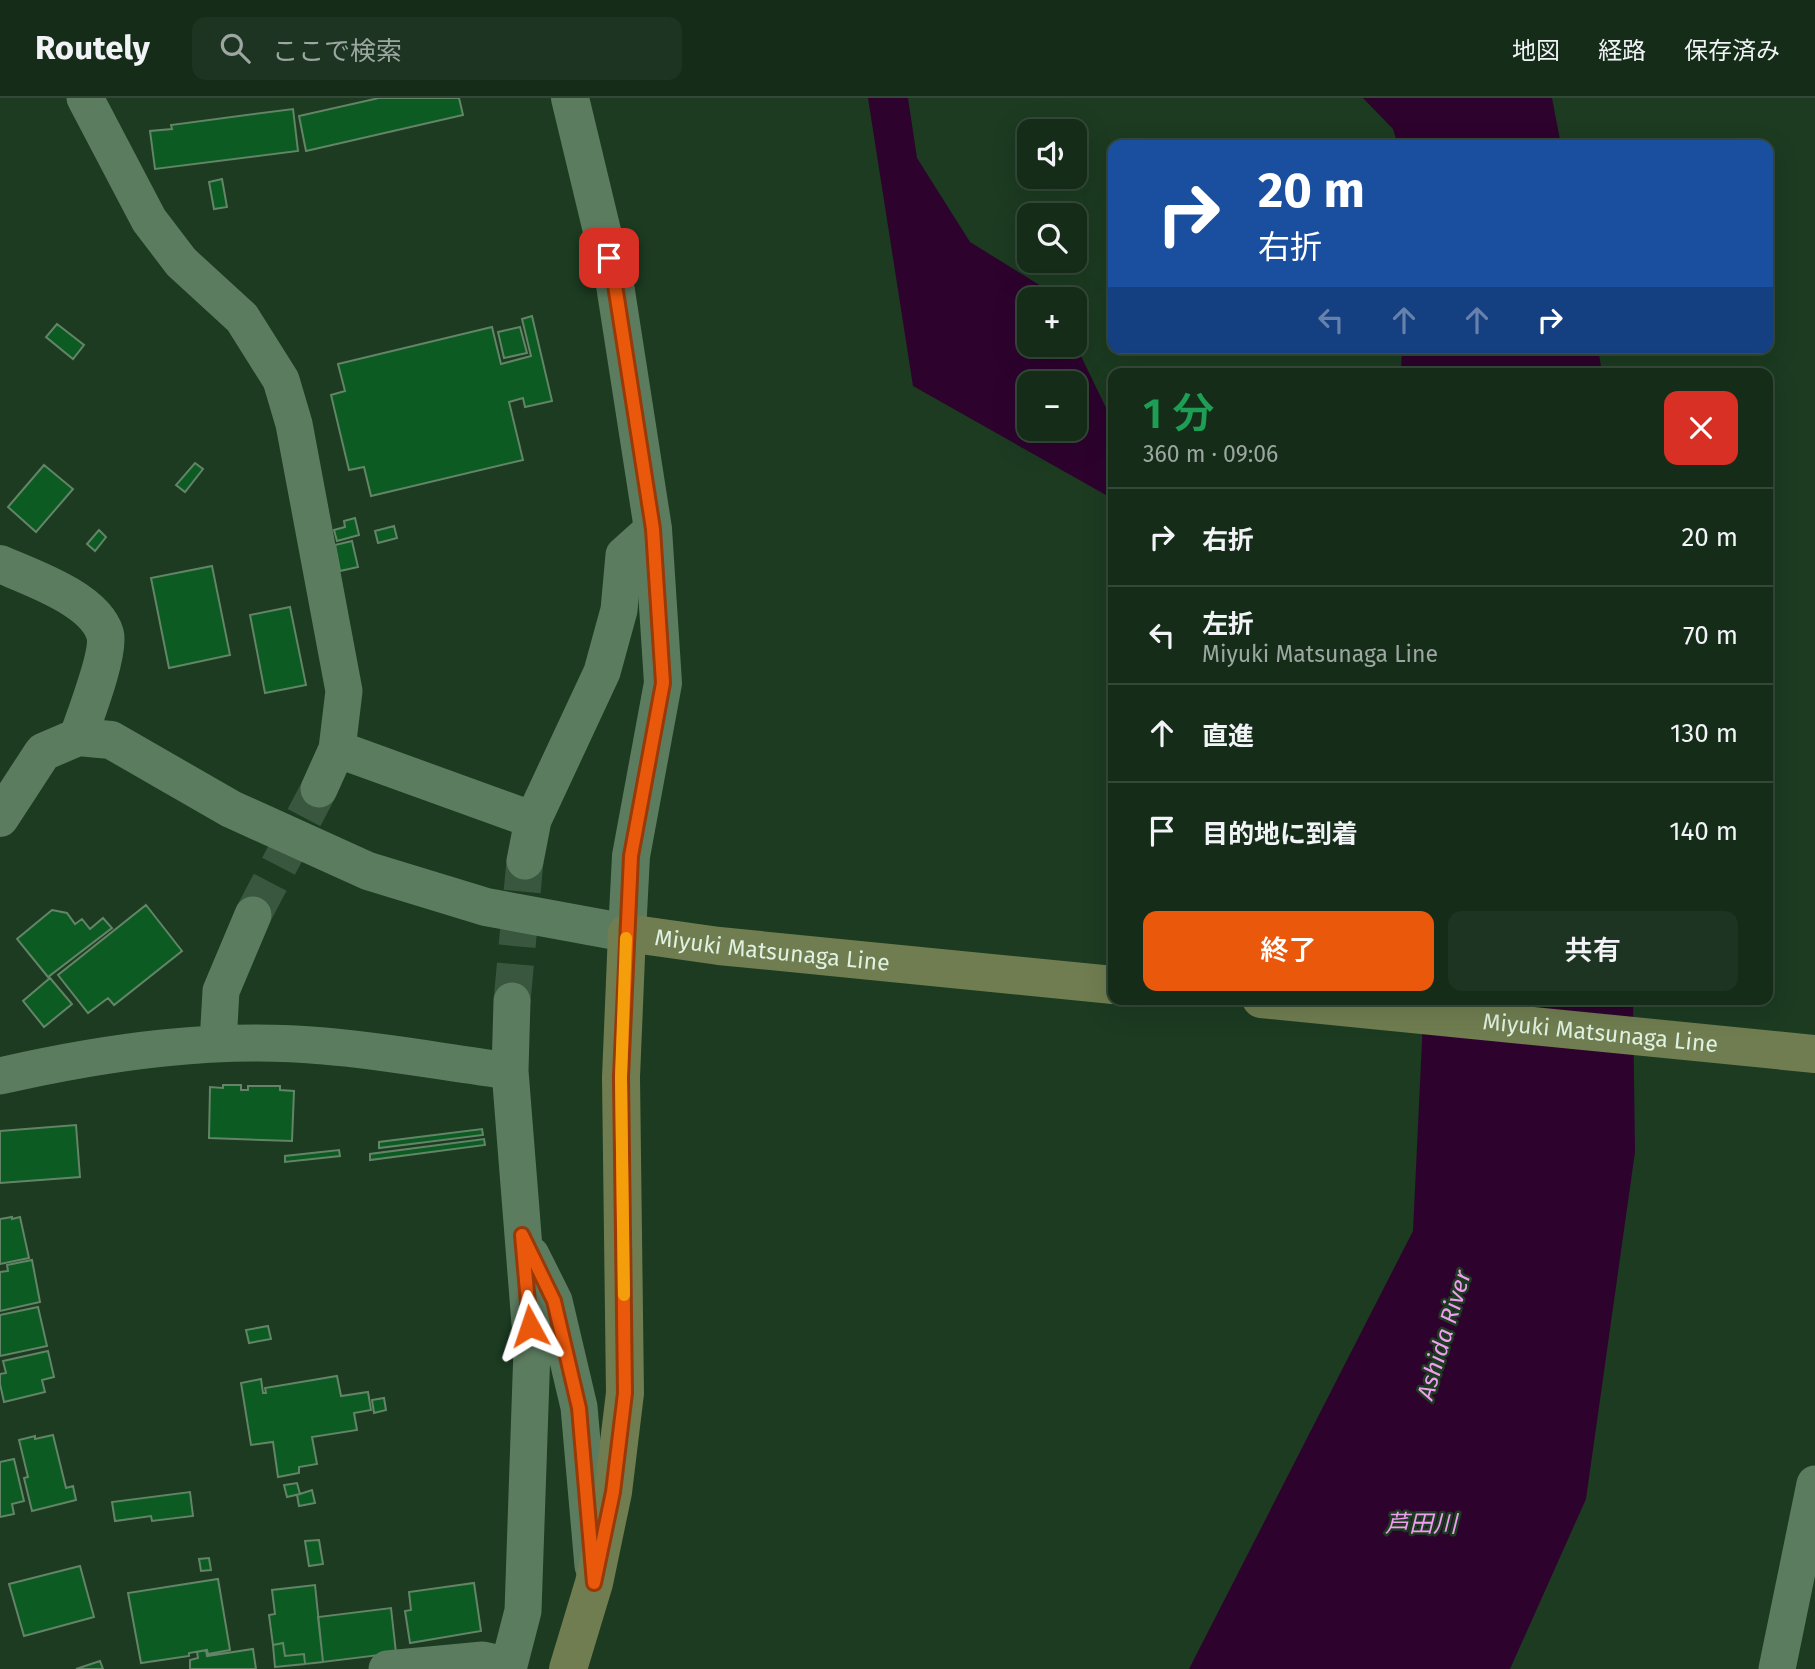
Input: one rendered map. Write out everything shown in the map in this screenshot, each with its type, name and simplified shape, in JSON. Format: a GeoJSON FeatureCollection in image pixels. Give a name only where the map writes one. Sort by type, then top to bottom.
{"type":"FeatureCollection","features":[{"type":"Feature","properties":{"kind":"main road","name":"Miyuki Matsunaga Line"},"geometry":{"type":"LineString","coordinates":[[568,1669],[594,1583],[613,1492],[625,1393],[621,1077],[627,933],[719,946],[1108,985]]}},
{"type":"Feature","properties":{"kind":"main road","name":"Miyuki Matsunaga Line"},"geometry":{"type":"LineString","coordinates":[[1321,1005],[1815,1054]]}},
{"type":"Feature","properties":{"kind":"street"},"geometry":{"type":"LineString","coordinates":[[85,98],[149,220],[181,262],[242,318],[281,380],[294,424],[344,691],[337,749],[319,789]]}},
{"type":"Feature","properties":{"kind":"street"},"geometry":{"type":"LineString","coordinates":[[0,818],[43,752],[78,737],[111,740],[231,809],[368,871],[486,907],[627,933],[631,856],[663,683],[653,529],[615,285],[570,98]]}},
{"type":"Feature","properties":{"kind":"street"},"geometry":{"type":"LineString","coordinates":[[525,861],[533,820],[602,672],[619,610],[624,555],[653,529]]}},
{"type":"Feature","properties":{"kind":"street"},"geometry":{"type":"LineString","coordinates":[[0,564],[65,593],[95,615],[106,635],[97,681],[78,737]]}},
{"type":"Feature","properties":{"kind":"street"},"geometry":{"type":"LineString","coordinates":[[337,749],[533,820]]}},
{"type":"Feature","properties":{"kind":"street"},"geometry":{"type":"LineString","coordinates":[[218,1043],[221,991],[253,915]]}},
{"type":"Feature","properties":{"kind":"street"},"geometry":{"type":"LineString","coordinates":[[387,1669],[483,1660],[509,1668],[523,1611],[531,1349],[510,1072],[512,1002]]}},
{"type":"Feature","properties":{"kind":"street"},"geometry":{"type":"LineString","coordinates":[[0,1076],[141,1051],[218,1043],[323,1045],[510,1072]]}},
{"type":"Feature","properties":{"kind":"street"},"geometry":{"type":"LineString","coordinates":[[522,1235],[554,1301],[579,1408],[594,1583]]}},
{"type":"Feature","properties":{"kind":"street"},"geometry":{"type":"LineString","coordinates":[[1777,1669],[1815,1483]]}},
{"type":"Feature","properties":{"kind":"water"},"geometry":{"type":"Polygon","coordinates":[[[868,98],[908,98],[917,158],[970,242],[1043,287],[1017,287],[1017,357],[1081,357],[1108,412],[1108,496],[913,386],[868,98]]]}},
{"type":"Feature","properties":{"kind":"water"},"geometry":{"type":"Polygon","coordinates":[[[1363,98],[1552,98],[1560,140],[1396,140],[1393,129],[1363,98]]]}},
{"type":"Feature","properties":{"kind":"water"},"geometry":{"type":"Polygon","coordinates":[[[1402,354],[1599,354],[1601,368],[1401,368],[1402,354]]]}},
{"type":"Feature","properties":{"kind":"water","name":"芦田川"},"geometry":{"type":"Polygon","coordinates":[[[1424,1005],[1633,1005],[1635,1152],[1586,1499],[1510,1669],[1189,1669],[1413,1231],[1424,1005]]]}},
{"type":"Feature","properties":{"kind":"building"},"geometry":{"type":"Polygon","coordinates":[[[379,98],[459,98],[463,115],[306,151],[299,116],[379,98]]]}},
{"type":"Feature","properties":{"kind":"building"},"geometry":{"type":"Polygon","coordinates":[[[293,109],[298,151],[155,169],[150,131],[172,129],[171,125],[293,109]]]}},
{"type":"Feature","properties":{"kind":"building"},"geometry":{"type":"Polygon","coordinates":[[[222,179],[227,207],[214,209],[209,182],[222,179]]]}},
{"type":"Feature","properties":{"kind":"building"},"geometry":{"type":"Polygon","coordinates":[[[532,316],[552,401],[525,407],[523,398],[509,402],[523,460],[371,496],[364,467],[349,470],[331,395],[345,391],[338,364],[492,327],[501,364],[531,356],[522,319],[532,316]]]}},
{"type":"Feature","properties":{"kind":"building"},"geometry":{"type":"Polygon","coordinates":[[[57,324],[84,345],[73,359],[46,337],[57,324]]]}},
{"type":"Feature","properties":{"kind":"building"},"geometry":{"type":"Polygon","coordinates":[[[520,327],[527,353],[504,358],[498,332],[520,327]]]}},
{"type":"Feature","properties":{"kind":"building"},"geometry":{"type":"Polygon","coordinates":[[[195,463],[203,469],[185,492],[176,485],[195,463]]]}},
{"type":"Feature","properties":{"kind":"building"},"geometry":{"type":"Polygon","coordinates":[[[44,465],[73,489],[36,532],[8,507],[44,465]]]}},
{"type":"Feature","properties":{"kind":"building"},"geometry":{"type":"Polygon","coordinates":[[[355,518],[359,535],[337,541],[334,530],[345,527],[344,521],[355,518]]]}},
{"type":"Feature","properties":{"kind":"building"},"geometry":{"type":"Polygon","coordinates":[[[394,526],[397,538],[378,543],[375,531],[394,526]]]}},
{"type":"Feature","properties":{"kind":"building"},"geometry":{"type":"Polygon","coordinates":[[[99,530],[106,537],[95,551],[87,544],[99,530]]]}},
{"type":"Feature","properties":{"kind":"building"},"geometry":{"type":"Polygon","coordinates":[[[352,541],[358,567],[340,571],[335,545],[352,541]]]}},
{"type":"Feature","properties":{"kind":"building"},"geometry":{"type":"Polygon","coordinates":[[[212,566],[230,655],[169,668],[151,578],[212,566]]]}},
{"type":"Feature","properties":{"kind":"building"},"geometry":{"type":"Polygon","coordinates":[[[290,607],[306,685],[265,693],[250,615],[290,607]]]}},
{"type":"Feature","properties":{"kind":"building"},"geometry":{"type":"Polygon","coordinates":[[[146,905],[182,951],[114,1005],[108,998],[88,1013],[58,975],[146,905]]]}},
{"type":"Feature","properties":{"kind":"building"},"geometry":{"type":"Polygon","coordinates":[[[52,910],[67,913],[75,924],[82,919],[90,929],[103,918],[112,928],[48,977],[17,939],[52,910]]]}},
{"type":"Feature","properties":{"kind":"building"},"geometry":{"type":"Polygon","coordinates":[[[50,978],[72,1004],[44,1027],[23,1001],[50,978]]]}},
{"type":"Feature","properties":{"kind":"building"},"geometry":{"type":"Polygon","coordinates":[[[223,1085],[241,1085],[241,1090],[248,1090],[248,1086],[280,1086],[280,1090],[294,1091],[292,1141],[209,1138],[210,1087],[223,1088],[223,1085]]]}},
{"type":"Feature","properties":{"kind":"building"},"geometry":{"type":"Polygon","coordinates":[[[76,1125],[80,1177],[0,1183],[0,1131],[76,1125]]]}},
{"type":"Feature","properties":{"kind":"building"},"geometry":{"type":"Polygon","coordinates":[[[482,1129],[483,1135],[379,1148],[379,1142],[482,1129]]]}},
{"type":"Feature","properties":{"kind":"building"},"geometry":{"type":"Polygon","coordinates":[[[484,1139],[485,1145],[370,1160],[370,1154],[484,1139]]]}},
{"type":"Feature","properties":{"kind":"building"},"geometry":{"type":"Polygon","coordinates":[[[339,1150],[340,1156],[285,1162],[285,1156],[339,1150]]]}},
{"type":"Feature","properties":{"kind":"building"},"geometry":{"type":"Polygon","coordinates":[[[20,1217],[29,1258],[0,1264],[0,1219],[20,1217]]]}},
{"type":"Feature","properties":{"kind":"building"},"geometry":{"type":"Polygon","coordinates":[[[32,1260],[40,1302],[0,1311],[0,1272],[8,1271],[7,1265],[32,1260]]]}},
{"type":"Feature","properties":{"kind":"building"},"geometry":{"type":"Polygon","coordinates":[[[38,1307],[47,1346],[0,1356],[0,1315],[38,1307]]]}},
{"type":"Feature","properties":{"kind":"building"},"geometry":{"type":"Polygon","coordinates":[[[268,1326],[271,1339],[249,1343],[246,1330],[268,1326]]]}},
{"type":"Feature","properties":{"kind":"building"},"geometry":{"type":"Polygon","coordinates":[[[48,1351],[54,1377],[42,1380],[45,1392],[4,1402],[0,1384],[0,1374],[6,1373],[3,1361],[48,1351]]]}},
{"type":"Feature","properties":{"kind":"building"},"geometry":{"type":"Polygon","coordinates":[[[337,1376],[341,1396],[368,1392],[371,1410],[354,1413],[357,1430],[312,1437],[317,1464],[299,1467],[299,1473],[278,1477],[273,1442],[251,1445],[241,1383],[261,1379],[263,1393],[266,1393],[265,1388],[337,1376]]]}},
{"type":"Feature","properties":{"kind":"building"},"geometry":{"type":"Polygon","coordinates":[[[384,1398],[386,1410],[374,1413],[372,1400],[384,1398]]]}},
{"type":"Feature","properties":{"kind":"building"},"geometry":{"type":"Polygon","coordinates":[[[53,1435],[66,1488],[73,1486],[76,1500],[32,1511],[24,1478],[28,1477],[19,1440],[53,1435]]]}},
{"type":"Feature","properties":{"kind":"building"},"geometry":{"type":"Polygon","coordinates":[[[14,1459],[24,1501],[12,1504],[14,1514],[0,1517],[0,1462],[14,1459]]]}},
{"type":"Feature","properties":{"kind":"building"},"geometry":{"type":"Polygon","coordinates":[[[297,1483],[300,1494],[287,1497],[284,1485],[297,1483]]]}},
{"type":"Feature","properties":{"kind":"building"},"geometry":{"type":"Polygon","coordinates":[[[312,1490],[315,1503],[299,1506],[297,1495],[312,1490]]]}},
{"type":"Feature","properties":{"kind":"building"},"geometry":{"type":"Polygon","coordinates":[[[190,1492],[193,1516],[152,1521],[151,1516],[115,1521],[112,1502],[190,1492]]]}},
{"type":"Feature","properties":{"kind":"building"},"geometry":{"type":"Polygon","coordinates":[[[319,1540],[323,1564],[309,1566],[305,1541],[319,1540]]]}},
{"type":"Feature","properties":{"kind":"building"},"geometry":{"type":"Polygon","coordinates":[[[209,1558],[211,1570],[201,1571],[199,1559],[209,1558]]]}},
{"type":"Feature","properties":{"kind":"building"},"geometry":{"type":"Polygon","coordinates":[[[80,1566],[94,1617],[24,1636],[9,1584],[80,1566]]]}},
{"type":"Feature","properties":{"kind":"building"},"geometry":{"type":"Polygon","coordinates":[[[218,1579],[230,1650],[208,1654],[207,1650],[189,1653],[189,1656],[141,1663],[128,1593],[218,1579]]]}},
{"type":"Feature","properties":{"kind":"building"},"geometry":{"type":"Polygon","coordinates":[[[474,1583],[481,1631],[410,1643],[405,1611],[411,1610],[409,1592],[474,1583]]]}},
{"type":"Feature","properties":{"kind":"building"},"geometry":{"type":"Polygon","coordinates":[[[315,1585],[323,1662],[305,1664],[304,1654],[285,1656],[283,1643],[273,1645],[269,1615],[275,1614],[272,1590],[315,1585]]]}},
{"type":"Feature","properties":{"kind":"building"},"geometry":{"type":"Polygon","coordinates":[[[391,1608],[396,1653],[323,1662],[318,1617],[391,1608]]]}},
{"type":"Feature","properties":{"kind":"building"},"geometry":{"type":"Polygon","coordinates":[[[283,1643],[285,1656],[304,1654],[305,1664],[275,1667],[273,1645],[283,1643]]]}},
{"type":"Feature","properties":{"kind":"building"},"geometry":{"type":"Polygon","coordinates":[[[253,1649],[256,1669],[190,1669],[190,1660],[198,1658],[197,1652],[206,1650],[207,1656],[253,1649]]]}},
{"type":"Feature","properties":{"kind":"building"},"geometry":{"type":"Polygon","coordinates":[[[100,1661],[103,1669],[76,1669],[100,1661]]]}},
{"type":"Feature","properties":{"kind":"tunnel"},"geometry":{"type":"LineString","coordinates":[[253,915],[319,789]]}},
{"type":"Feature","properties":{"kind":"tunnel"},"geometry":{"type":"LineString","coordinates":[[512,1001],[525,861]]}},
{"type":"Feature","properties":{"kind":"slow traffic"},"geometry":{"type":"LineString","coordinates":[[624,1295],[621,1077],[626,938]]}},
{"type":"Feature","properties":{"kind":"route"},"geometry":{"type":"LineString","coordinates":[[530,1326],[522,1235],[554,1301],[579,1408],[594,1583],[613,1492],[625,1393],[621,1077],[631,856],[663,683],[653,529],[609,258]]}},
{"type":"Feature","properties":{"kind":"water label","name":"Ashida River"},"geometry":{"type":"Point","coordinates":[1444,1335]}}]}
